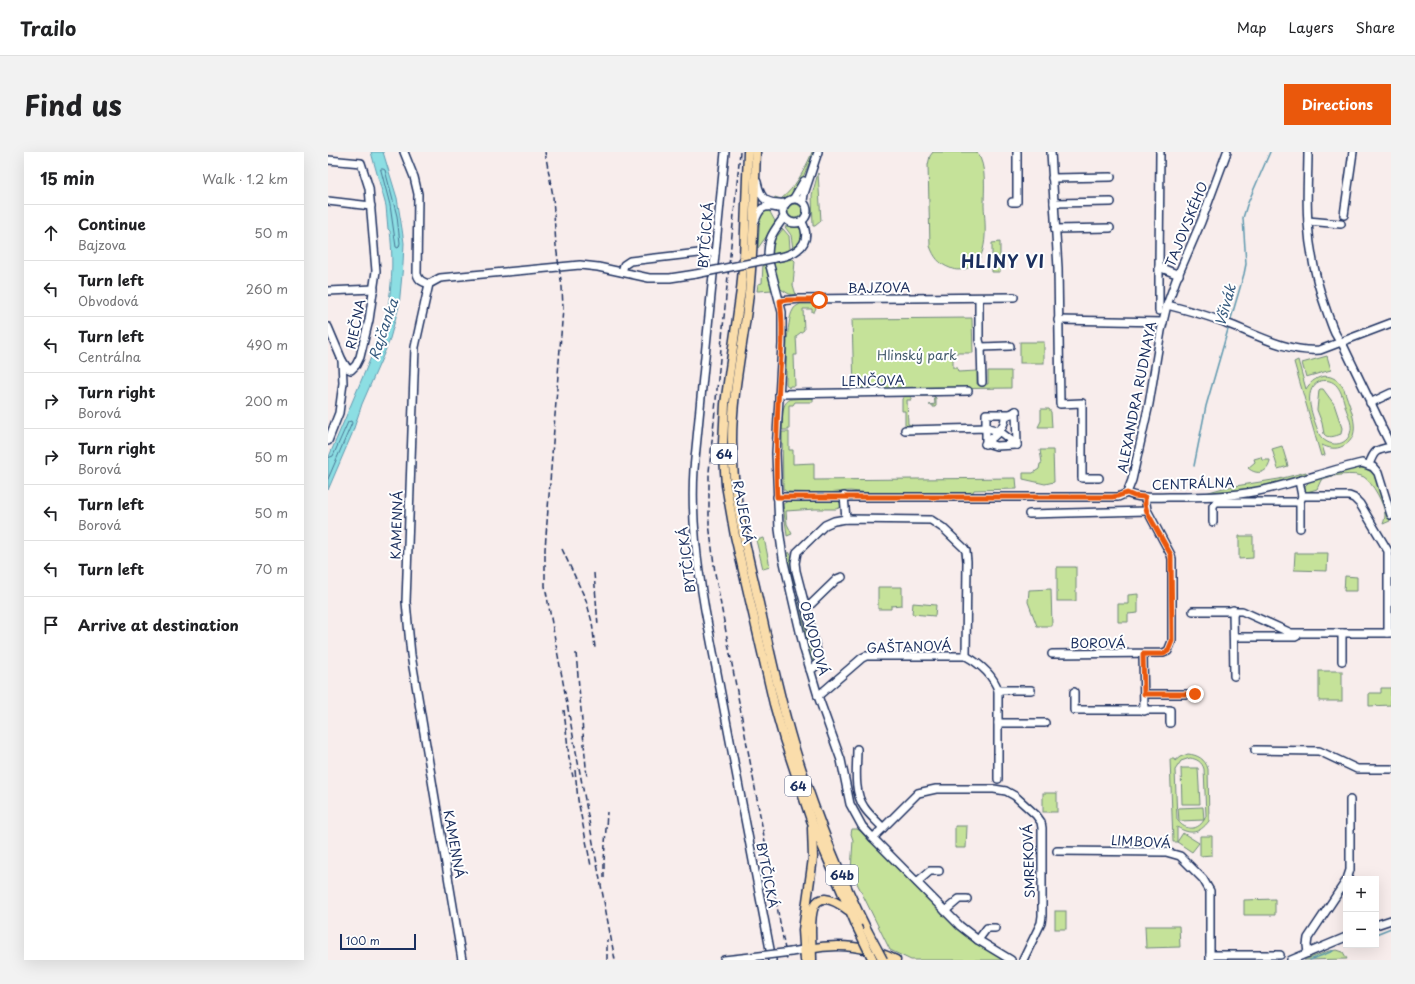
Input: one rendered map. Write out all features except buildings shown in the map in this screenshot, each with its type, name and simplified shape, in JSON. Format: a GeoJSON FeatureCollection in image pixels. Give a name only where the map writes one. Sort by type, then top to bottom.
{"type":"FeatureCollection","features":[{"type":"Feature","properties":{"kind":"main road","name":"RAJECKÁ"},"geometry":{"type":"LineString","coordinates":[[748,152],[744,257],[741,290],[725,404],[723,443],[726,485],[735,536],[774,704],[787,751],[815,819]]}},
{"type":"Feature","properties":{"kind":"main road","name":"RAJECKÁ"},"geometry":{"type":"LineString","coordinates":[[756,152],[754,225],[749,294],[733,404],[732,442],[735,484],[744,535],[782,702],[815,819]]}},
{"type":"Feature","properties":{"kind":"main road","name":"64b"},"geometry":{"type":"LineString","coordinates":[[815,819],[849,911],[874,960]]}},
{"type":"Feature","properties":{"kind":"main road","name":"64b"},"geometry":{"type":"LineString","coordinates":[[815,819],[883,960]]}},
{"type":"Feature","properties":{"kind":"main road"},"geometry":{"type":"LineString","coordinates":[[812,960],[803,930],[814,850],[815,819]]}},
{"type":"Feature","properties":{"kind":"main road"},"geometry":{"type":"LineString","coordinates":[[805,960],[808,949],[812,912],[818,901],[829,899],[840,904],[849,911]]}},
{"type":"Feature","properties":{"kind":"main road"},"geometry":{"type":"LineString","coordinates":[[808,949],[840,946],[862,948],[896,960]]}},
{"type":"Feature","properties":{"kind":"street"},"geometry":{"type":"LineString","coordinates":[[404,152],[414,177],[418,194],[417,274],[422,282],[429,284],[440,278],[559,266],[586,266],[643,277],[657,278],[670,278],[696,274],[785,256],[799,249],[805,241],[806,229],[802,222]]}},
{"type":"Feature","properties":{"kind":"street","name":"BYTČICKÁ"},"geometry":{"type":"LineString","coordinates":[[725,152],[694,469],[694,536],[703,596],[772,960]]}},
{"type":"Feature","properties":{"kind":"street"},"geometry":{"type":"LineString","coordinates":[[1012,202],[1017,202],[1017,152]]}},
{"type":"Feature","properties":{"kind":"street"},"geometry":{"type":"LineString","coordinates":[[1051,152],[1058,307],[1060,404],[1082,403],[1082,478],[1099,478]]}},
{"type":"Feature","properties":{"kind":"street","name":"ALEXANDRA RUDNAYA"},"geometry":{"type":"LineString","coordinates":[[1159,311],[1160,152]]}},
{"type":"Feature","properties":{"kind":"street","name":"TAJOVSKÉHO"},"geometry":{"type":"LineString","coordinates":[[1167,305],[1201,222],[1227,152]]}},
{"type":"Feature","properties":{"kind":"street"},"geometry":{"type":"LineString","coordinates":[[1308,152],[1308,221],[1312,258],[1316,277],[1323,302],[1337,338],[1343,345],[1391,447],[1376,451],[1373,454],[1369,465],[1378,472],[1389,496],[1391,515]]}},
{"type":"Feature","properties":{"kind":"street"},"geometry":{"type":"LineString","coordinates":[[1344,215],[1353,152]]}},
{"type":"Feature","properties":{"kind":"street"},"geometry":{"type":"LineString","coordinates":[[755,175],[759,194],[763,199],[772,202],[786,203],[794,198],[816,156]]}},
{"type":"Feature","properties":{"kind":"street"},"geometry":{"type":"LineString","coordinates":[[803,201],[816,156]]}},
{"type":"Feature","properties":{"kind":"street","name":"RIEČNA"},"geometry":{"type":"LineString","coordinates":[[328,160],[361,163],[369,188],[371,206],[376,271],[374,289],[369,320],[360,357],[356,365],[351,370],[346,368],[328,327]]}},
{"type":"Feature","properties":{"kind":"street"},"geometry":{"type":"LineString","coordinates":[[1052,178],[1111,176]]}},
{"type":"Feature","properties":{"kind":"street"},"geometry":{"type":"LineString","coordinates":[[768,250],[776,234],[783,227],[790,222],[802,222],[807,215],[808,207],[803,201],[794,198]]}},
{"type":"Feature","properties":{"kind":"street"},"geometry":{"type":"LineString","coordinates":[[328,201],[371,206]]}},
{"type":"Feature","properties":{"kind":"street"},"geometry":{"type":"LineString","coordinates":[[1054,203],[1111,202]]}},
{"type":"Feature","properties":{"kind":"street"},"geometry":{"type":"LineString","coordinates":[[784,214],[786,203]]}},
{"type":"Feature","properties":{"kind":"street"},"geometry":{"type":"LineString","coordinates":[[754,225],[759,211],[763,207],[778,208],[790,222]]}},
{"type":"Feature","properties":{"kind":"street","name":"OBVODOVÁ"},"geometry":{"type":"LineString","coordinates":[[784,214],[770,236],[768,250],[768,258],[780,301],[782,324],[776,438],[779,529],[783,558],[797,621],[818,696],[841,760],[850,804],[862,826],[945,912],[978,940],[1011,960]]}},
{"type":"Feature","properties":{"kind":"street"},"geometry":{"type":"LineString","coordinates":[[1308,221],[1341,224]]}},
{"type":"Feature","properties":{"kind":"street"},"geometry":{"type":"LineString","coordinates":[[1055,229],[1110,228]]}},
{"type":"Feature","properties":{"kind":"street"},"geometry":{"type":"LineString","coordinates":[[622,272],[624,265],[630,261],[699,253],[715,253]]}},
{"type":"Feature","properties":{"kind":"street"},"geometry":{"type":"LineString","coordinates":[[1160,267],[1178,275]]}},
{"type":"Feature","properties":{"kind":"street","name":"KAMENNÁ"},"geometry":{"type":"LineString","coordinates":[[429,284],[415,347],[407,547],[407,622],[411,655],[462,960]]}},
{"type":"Feature","properties":{"kind":"street","name":"RIEČNA"},"geometry":{"type":"LineString","coordinates":[[328,291],[374,289]]}},
{"type":"Feature","properties":{"kind":"street","name":"BAJZOVA"},"geometry":{"type":"LineString","coordinates":[[780,301],[800,299],[1014,297]]}},
{"type":"Feature","properties":{"kind":"street"},"geometry":{"type":"LineString","coordinates":[[979,298],[979,340],[981,346],[982,382]]}},
{"type":"Feature","properties":{"kind":"street"},"geometry":{"type":"LineString","coordinates":[[1167,305],[1199,313],[1279,344],[1308,351],[1320,350],[1391,323]]}},
{"type":"Feature","properties":{"kind":"street","name":"ALEXANDRA RUDNAYA"},"geometry":{"type":"LineString","coordinates":[[1127,493],[1132,480],[1149,404],[1167,305]]}},
{"type":"Feature","properties":{"kind":"street"},"geometry":{"type":"LineString","coordinates":[[1058,320],[1163,322]]}},
{"type":"Feature","properties":{"kind":"street"},"geometry":{"type":"LineString","coordinates":[[981,346],[1010,346]]}},
{"type":"Feature","properties":{"kind":"street","name":"RIEČNA"},"geometry":{"type":"LineString","coordinates":[[328,441],[339,413],[343,383],[342,360]]}},
{"type":"Feature","properties":{"kind":"street","name":"LENČOVA"},"geometry":{"type":"LineString","coordinates":[[779,394],[968,391]]}},
{"type":"Feature","properties":{"kind":"street"},"geometry":{"type":"LineString","coordinates":[[1370,403],[1391,393]]}},
{"type":"Feature","properties":{"kind":"street"},"geometry":{"type":"LineString","coordinates":[[985,445],[1005,424],[1005,417],[1016,411],[1016,445]]}},
{"type":"Feature","properties":{"kind":"street"},"geometry":{"type":"LineString","coordinates":[[985,445],[986,414],[989,412],[1012,414]]}},
{"type":"Feature","properties":{"kind":"street"},"geometry":{"type":"LineString","coordinates":[[905,430],[986,428],[999,431],[1016,445]]}},
{"type":"Feature","properties":{"kind":"street"},"geometry":{"type":"LineString","coordinates":[[985,445],[1016,445]]}},
{"type":"Feature","properties":{"kind":"street","name":"CENTRÁLNA"},"geometry":{"type":"LineString","coordinates":[[777,497],[1112,497],[1127,493],[1134,496],[1145,497],[1206,496],[1258,491],[1299,481],[1352,465],[1362,463],[1369,465]]}},
{"type":"Feature","properties":{"kind":"street"},"geometry":{"type":"LineString","coordinates":[[1299,481],[1301,499],[1300,528]]}},
{"type":"Feature","properties":{"kind":"street"},"geometry":{"type":"LineString","coordinates":[[1382,483],[1391,490]]}},
{"type":"Feature","properties":{"kind":"street"},"geometry":{"type":"LineString","coordinates":[[810,670],[818,664],[819,659],[796,571],[797,552],[825,525],[834,521],[846,519],[844,496]]}},
{"type":"Feature","properties":{"kind":"street"},"geometry":{"type":"LineString","coordinates":[[1193,611],[1242,611],[1291,633],[1390,633],[1388,551],[1357,501],[1349,496],[1216,502],[1213,506],[1213,522]]}},
{"type":"Feature","properties":{"kind":"street","name":"BOROVÁ"},"geometry":{"type":"LineString","coordinates":[[1052,654],[1163,654],[1168,651],[1172,641],[1171,555],[1147,511],[1145,497]]}},
{"type":"Feature","properties":{"kind":"street"},"geometry":{"type":"LineString","coordinates":[[1029,514],[1147,511],[1150,503],[1156,497]]}},
{"type":"Feature","properties":{"kind":"street","name":"GAŠTANOVÁ"},"geometry":{"type":"LineString","coordinates":[[846,519],[931,520],[943,528],[964,548],[966,551],[967,561],[966,656]]}},
{"type":"Feature","properties":{"kind":"street"},"geometry":{"type":"LineString","coordinates":[[806,609],[837,579],[842,577]]}},
{"type":"Feature","properties":{"kind":"street"},"geometry":{"type":"LineString","coordinates":[[1233,610],[1234,676]]}},
{"type":"Feature","properties":{"kind":"street"},"geometry":{"type":"LineString","coordinates":[[1234,637],[1295,637],[1299,633]]}},
{"type":"Feature","properties":{"kind":"street"},"geometry":{"type":"LineString","coordinates":[[1342,633],[1342,661]]}},
{"type":"Feature","properties":{"kind":"street","name":"BOROVÁ"},"geometry":{"type":"LineString","coordinates":[[1143,654],[1144,710]]}},
{"type":"Feature","properties":{"kind":"street","name":"GAŠTANOVÁ"},"geometry":{"type":"LineString","coordinates":[[818,696],[866,656],[966,656],[975,661],[992,677],[998,690]]}},
{"type":"Feature","properties":{"kind":"street"},"geometry":{"type":"LineString","coordinates":[[998,779],[998,690],[1031,690]]}},
{"type":"Feature","properties":{"kind":"street"},"geometry":{"type":"LineString","coordinates":[[1074,692],[1074,710],[1170,710],[1170,723]]}},
{"type":"Feature","properties":{"kind":"street"},"geometry":{"type":"LineString","coordinates":[[1144,694],[1195,694]]}},
{"type":"Feature","properties":{"kind":"street"},"geometry":{"type":"LineString","coordinates":[[998,723],[1045,723]]}},
{"type":"Feature","properties":{"kind":"street"},"geometry":{"type":"LineString","coordinates":[[857,749],[857,784],[859,797],[868,812],[883,828]]}},
{"type":"Feature","properties":{"kind":"street"},"geometry":{"type":"LineString","coordinates":[[1255,750],[1319,751],[1357,769],[1391,769]]}},
{"type":"Feature","properties":{"kind":"street","name":"SMREKOVÁ"},"geometry":{"type":"LineString","coordinates":[[873,838],[918,793],[936,789],[1003,790],[1015,796],[1036,815],[1041,822],[1042,828],[1041,923],[1023,960]]}},
{"type":"Feature","properties":{"kind":"street"},"geometry":{"type":"LineString","coordinates":[[1348,876],[1350,870],[1350,800]]}},
{"type":"Feature","properties":{"kind":"street","name":"LIMBOVÁ"},"geometry":{"type":"LineString","coordinates":[[1057,852],[1166,852],[1180,856],[1203,879],[1210,891],[1210,958]]}},
{"type":"Feature","properties":{"kind":"street"},"geometry":{"type":"LineString","coordinates":[[916,882],[930,871],[939,871]]}},
{"type":"Feature","properties":{"kind":"street"},"geometry":{"type":"LineString","coordinates":[[1308,954],[1308,938],[1343,885]]}},
{"type":"Feature","properties":{"kind":"street"},"geometry":{"type":"LineString","coordinates":[[945,912],[959,899],[967,899]]}},
{"type":"Feature","properties":{"kind":"street"},"geometry":{"type":"LineString","coordinates":[[1379,924],[1391,920]]}},
{"type":"Feature","properties":{"kind":"street"},"geometry":{"type":"LineString","coordinates":[[978,940],[987,928],[995,928]]}},
{"type":"Feature","properties":{"kind":"street"},"geometry":{"type":"LineString","coordinates":[[1291,960],[1343,938]]}},
{"type":"Feature","properties":{"kind":"street"},"geometry":{"type":"LineString","coordinates":[[724,960],[808,949]]}},
{"type":"Feature","properties":{"kind":"street"},"geometry":{"type":"LineString","coordinates":[[1210,958],[1280,955]]}},
{"type":"Feature","properties":{"kind":"green space"},"geometry":{"type":"Polygon","coordinates":[[[812,152],[814,152],[797,191],[787,198],[781,199],[799,179],[812,152]]]}},
{"type":"Feature","properties":{"kind":"green space"},"geometry":{"type":"Polygon","coordinates":[[[933,152],[977,152],[984,171],[985,241],[980,257],[975,264],[966,269],[954,270],[946,266],[935,257],[930,246],[928,165],[930,156],[933,152]]]}},
{"type":"Feature","properties":{"kind":"green space"},"geometry":{"type":"Polygon","coordinates":[[[818,173],[821,221],[813,226],[812,195],[818,173]]]}},
{"type":"Feature","properties":{"kind":"green space"},"geometry":{"type":"Polygon","coordinates":[[[792,204],[798,204],[802,208],[802,214],[798,218],[792,218],[788,214],[788,208],[792,204]]]}},
{"type":"Feature","properties":{"kind":"green space"},"geometry":{"type":"Polygon","coordinates":[[[770,209],[776,223],[758,248],[760,213],[770,209]]]}},
{"type":"Feature","properties":{"kind":"green space"},"geometry":{"type":"Polygon","coordinates":[[[785,227],[798,227],[802,233],[800,242],[793,249],[791,235],[785,227]]]}},
{"type":"Feature","properties":{"kind":"green space"},"geometry":{"type":"Polygon","coordinates":[[[783,229],[789,236],[790,248],[786,251],[771,254],[775,239],[783,229]]]}},
{"type":"Feature","properties":{"kind":"green space"},"geometry":{"type":"Polygon","coordinates":[[[1000,242],[1000,272],[992,272],[992,243],[1000,242]]]}},
{"type":"Feature","properties":{"kind":"green space"},"geometry":{"type":"Polygon","coordinates":[[[793,259],[795,261],[793,285],[796,295],[789,294],[779,288],[772,263],[793,259]]]}},
{"type":"Feature","properties":{"kind":"green space"},"geometry":{"type":"Polygon","coordinates":[[[763,264],[765,264],[772,290],[757,291],[758,284],[762,283],[763,264]]]}},
{"type":"Feature","properties":{"kind":"green space"},"geometry":{"type":"Polygon","coordinates":[[[800,304],[812,304],[816,308],[814,312],[812,312],[812,309],[803,309],[804,330],[796,336],[797,355],[794,355],[795,386],[790,386],[789,388],[786,384],[789,324],[793,309],[800,304]]]}},
{"type":"Feature","properties":{"kind":"green space","name":"Hlinský park"},"geometry":{"type":"Polygon","coordinates":[[[972,318],[973,353],[953,353],[953,368],[957,368],[958,372],[977,371],[977,384],[988,384],[988,371],[1011,371],[1011,388],[854,390],[852,319],[972,318]]]}},
{"type":"Feature","properties":{"kind":"green space"},"geometry":{"type":"Polygon","coordinates":[[[1020,342],[1044,342],[1044,363],[1020,363],[1020,342]]]}},
{"type":"Feature","properties":{"kind":"green space"},"geometry":{"type":"Polygon","coordinates":[[[1327,356],[1331,370],[1306,377],[1302,363],[1327,356]]]}},
{"type":"Feature","properties":{"kind":"green space"},"geometry":{"type":"Polygon","coordinates":[[[1298,360],[1306,389],[1315,380],[1325,376],[1335,379],[1340,383],[1344,389],[1352,412],[1354,428],[1350,441],[1338,448],[1322,445],[1325,455],[1321,456],[1294,362],[1298,360]],[[1326,380],[1320,381],[1314,385],[1311,391],[1310,405],[1312,413],[1319,434],[1323,439],[1332,444],[1342,443],[1349,436],[1351,430],[1350,419],[1339,388],[1336,384],[1326,380]]]}},
{"type":"Feature","properties":{"kind":"green space"},"geometry":{"type":"Polygon","coordinates":[[[1320,389],[1323,389],[1334,404],[1342,428],[1341,434],[1329,437],[1325,436],[1324,434],[1317,410],[1320,389]]]}},
{"type":"Feature","properties":{"kind":"green space"},"geometry":{"type":"Polygon","coordinates":[[[905,395],[934,396],[911,396],[911,400],[907,400],[908,424],[912,425],[912,429],[905,429],[905,411],[902,411],[902,399],[905,395]]]}},
{"type":"Feature","properties":{"kind":"green space"},"geometry":{"type":"Polygon","coordinates":[[[934,396],[936,398],[936,407],[929,405],[935,404],[934,396]]]}},
{"type":"Feature","properties":{"kind":"green space"},"geometry":{"type":"Polygon","coordinates":[[[813,398],[813,402],[795,402],[793,405],[789,405],[789,430],[782,430],[783,411],[786,403],[793,399],[813,398]]]}},
{"type":"Feature","properties":{"kind":"green space"},"geometry":{"type":"Polygon","coordinates":[[[1041,409],[1049,409],[1051,412],[1052,427],[1038,427],[1041,421],[1041,409]]]}},
{"type":"Feature","properties":{"kind":"green space"},"geometry":{"type":"Polygon","coordinates":[[[782,432],[789,432],[789,450],[793,450],[793,464],[814,463],[814,480],[1016,478],[1017,489],[974,490],[973,492],[961,494],[881,494],[850,491],[826,493],[787,492],[783,489],[782,432]]]}},
{"type":"Feature","properties":{"kind":"green space"},"geometry":{"type":"Polygon","coordinates":[[[1282,446],[1288,466],[1278,469],[1272,449],[1282,446]]]}},
{"type":"Feature","properties":{"kind":"green space"},"geometry":{"type":"Polygon","coordinates":[[[1040,450],[1053,450],[1054,482],[1045,484],[1023,479],[1023,473],[1033,473],[1039,469],[1040,464],[1042,463],[1040,450]]]}},
{"type":"Feature","properties":{"kind":"green space"},"geometry":{"type":"Polygon","coordinates":[[[1261,457],[1262,460],[1270,460],[1265,470],[1262,472],[1255,472],[1248,468],[1255,462],[1254,459],[1261,457]]]}},
{"type":"Feature","properties":{"kind":"green space"},"geometry":{"type":"Polygon","coordinates":[[[1357,468],[1365,468],[1374,474],[1390,521],[1383,524],[1385,515],[1380,500],[1371,484],[1360,475],[1349,474],[1325,478],[1321,480],[1317,489],[1307,492],[1304,490],[1305,486],[1310,481],[1357,468]]]}},
{"type":"Feature","properties":{"kind":"green space"},"geometry":{"type":"Polygon","coordinates":[[[1306,472],[1307,475],[1268,485],[1229,492],[1202,494],[1223,488],[1279,479],[1306,472]]]}},
{"type":"Feature","properties":{"kind":"green space"},"geometry":{"type":"Polygon","coordinates":[[[788,501],[839,501],[842,506],[836,509],[786,511],[787,524],[792,534],[787,536],[783,504],[788,501]]]}},
{"type":"Feature","properties":{"kind":"green space"},"geometry":{"type":"Polygon","coordinates":[[[1239,536],[1253,536],[1253,558],[1239,559],[1239,536]]]}},
{"type":"Feature","properties":{"kind":"green space"},"geometry":{"type":"Polygon","coordinates":[[[764,538],[770,567],[763,569],[756,540],[764,538]]]}},
{"type":"Feature","properties":{"kind":"green space"},"geometry":{"type":"Polygon","coordinates":[[[789,552],[794,560],[797,585],[794,587],[813,657],[817,657],[814,664],[811,665],[787,560],[789,552]]]}},
{"type":"Feature","properties":{"kind":"green space"},"geometry":{"type":"Polygon","coordinates":[[[1295,553],[1328,553],[1327,571],[1294,570],[1295,553]]]}},
{"type":"Feature","properties":{"kind":"green space"},"geometry":{"type":"Polygon","coordinates":[[[1057,567],[1076,567],[1076,601],[1057,601],[1057,567]]]}},
{"type":"Feature","properties":{"kind":"green space"},"geometry":{"type":"Polygon","coordinates":[[[1345,576],[1357,577],[1357,591],[1344,591],[1345,576]]]}},
{"type":"Feature","properties":{"kind":"green space"},"geometry":{"type":"Polygon","coordinates":[[[878,587],[902,587],[902,605],[891,606],[891,609],[878,609],[878,587]]]}},
{"type":"Feature","properties":{"kind":"green space"},"geometry":{"type":"Polygon","coordinates":[[[1051,589],[1052,626],[1037,626],[1028,602],[1029,590],[1051,589]]]}},
{"type":"Feature","properties":{"kind":"green space"},"geometry":{"type":"Polygon","coordinates":[[[1138,594],[1138,613],[1128,614],[1128,622],[1118,622],[1118,604],[1128,604],[1128,595],[1138,594]]]}},
{"type":"Feature","properties":{"kind":"green space"},"geometry":{"type":"Polygon","coordinates":[[[913,603],[936,605],[935,616],[912,614],[913,603]]]}},
{"type":"Feature","properties":{"kind":"green space"},"geometry":{"type":"Polygon","coordinates":[[[1319,671],[1342,671],[1342,701],[1319,701],[1319,671]]]}},
{"type":"Feature","properties":{"kind":"green space"},"geometry":{"type":"Polygon","coordinates":[[[1381,688],[1391,688],[1391,705],[1369,706],[1369,693],[1381,693],[1381,688]]]}},
{"type":"Feature","properties":{"kind":"green space"},"geometry":{"type":"Polygon","coordinates":[[[1188,754],[1203,760],[1208,769],[1209,821],[1202,829],[1194,832],[1182,830],[1177,827],[1177,842],[1173,842],[1170,759],[1174,759],[1175,761],[1188,754]],[[1190,758],[1181,761],[1175,770],[1177,819],[1180,823],[1190,828],[1194,828],[1201,824],[1206,816],[1204,769],[1199,761],[1190,758]]]}},
{"type":"Feature","properties":{"kind":"green space"},"geometry":{"type":"Polygon","coordinates":[[[1181,768],[1198,768],[1200,804],[1182,804],[1181,768]]]}},
{"type":"Feature","properties":{"kind":"green space"},"geometry":{"type":"Polygon","coordinates":[[[1043,793],[1057,793],[1057,812],[1043,812],[1043,793]]]}},
{"type":"Feature","properties":{"kind":"green space"},"geometry":{"type":"Polygon","coordinates":[[[1203,807],[1204,820],[1179,821],[1178,808],[1203,807]]]}},
{"type":"Feature","properties":{"kind":"green space"},"geometry":{"type":"Polygon","coordinates":[[[955,826],[967,826],[966,848],[955,848],[955,826]]]}},
{"type":"Feature","properties":{"kind":"green space"},"geometry":{"type":"Polygon","coordinates":[[[852,829],[857,829],[865,833],[956,926],[1004,960],[911,960],[890,950],[851,871],[853,840],[851,834],[852,829]]]}},
{"type":"Feature","properties":{"kind":"green space"},"geometry":{"type":"Polygon","coordinates":[[[1183,833],[1199,843],[1192,852],[1177,842],[1183,833]]]}},
{"type":"Feature","properties":{"kind":"green space"},"geometry":{"type":"Polygon","coordinates":[[[1200,836],[1212,836],[1212,855],[1200,856],[1200,836]]]}},
{"type":"Feature","properties":{"kind":"green space"},"geometry":{"type":"Polygon","coordinates":[[[1275,899],[1275,915],[1244,915],[1244,900],[1275,899]]]}},
{"type":"Feature","properties":{"kind":"green space"},"geometry":{"type":"Polygon","coordinates":[[[1055,911],[1066,911],[1066,929],[1055,929],[1055,911]]]}},
{"type":"Feature","properties":{"kind":"green space"},"geometry":{"type":"Polygon","coordinates":[[[1145,926],[1179,926],[1180,947],[1146,948],[1145,926]]]}},
{"type":"Feature","properties":{"kind":"green space"},"geometry":{"type":"Polygon","coordinates":[[[1337,950],[1343,952],[1347,959],[1304,960],[1329,951],[1337,950]]]}},
{"type":"Feature","properties":{"kind":"water","name":"Rajčanka"},"geometry":{"type":"Polygon","coordinates":[[[371,152],[383,152],[397,198],[404,243],[399,306],[389,342],[362,404],[352,434],[328,490],[328,459],[380,336],[387,310],[391,284],[392,257],[390,231],[388,229],[386,206],[371,152]]]}},
{"type":"Feature","properties":{"kind":"waterway","name":"Všivák"},"geometry":{"type":"LineString","coordinates":[[1230,322],[1246,264],[1243,218],[1247,205],[1270,152]]}},
{"type":"Feature","properties":{"kind":"waterway","name":"Všivák"},"geometry":{"type":"LineString","coordinates":[[1194,466],[1206,406],[1229,326]]}},
{"type":"Feature","properties":{"kind":"waterway"},"geometry":{"type":"LineString","coordinates":[[1379,933],[1391,928]]}},
{"type":"Feature","properties":{"kind":"waterway"},"geometry":{"type":"LineString","coordinates":[[1310,960],[1333,951]]}},
{"type":"Feature","properties":{"kind":"railway"},"geometry":{"type":"LineString","coordinates":[[545,152],[553,196],[556,246],[562,287],[563,308],[545,549],[545,586],[615,960]]}},
{"type":"Feature","properties":{"kind":"railway"},"geometry":{"type":"LineString","coordinates":[[740,152],[709,472],[709,523],[715,573],[787,960]]}},
{"type":"Feature","properties":{"kind":"railway"},"geometry":{"type":"LineString","coordinates":[[562,549],[586,600],[592,622],[595,648]]}},
{"type":"Feature","properties":{"kind":"railway"},"geometry":{"type":"LineString","coordinates":[[594,573],[598,626]]}},
{"type":"Feature","properties":{"kind":"railway"},"geometry":{"type":"LineString","coordinates":[[576,653],[587,778]]}},
{"type":"Feature","properties":{"kind":"railway"},"geometry":{"type":"LineString","coordinates":[[564,710],[569,758],[573,777]]}},
{"type":"Feature","properties":{"kind":"railway"},"geometry":{"type":"LineString","coordinates":[[575,770],[578,800],[591,866]]}},
{"type":"Feature","properties":{"kind":"railway"},"geometry":{"type":"LineString","coordinates":[[604,878],[607,812]]}},
{"type":"Feature","properties":{"kind":"railway"},"geometry":{"type":"LineString","coordinates":[[607,940],[607,960]]}},
{"type":"Feature","properties":{"kind":"district","name":"HLINY VI"},"geometry":{"type":"Point","coordinates":[1003,261]}},
{"type":"Feature","properties":{"kind":"route"},"geometry":{"type":"LineString","coordinates":[[819,300],[780,301],[782,312],[782,344],[776,438],[777,497],[1112,497],[1127,493],[1134,496],[1145,497],[1147,512],[1172,559],[1172,641],[1168,651],[1163,654],[1143,654],[1144,694],[1195,694]]}}]}
